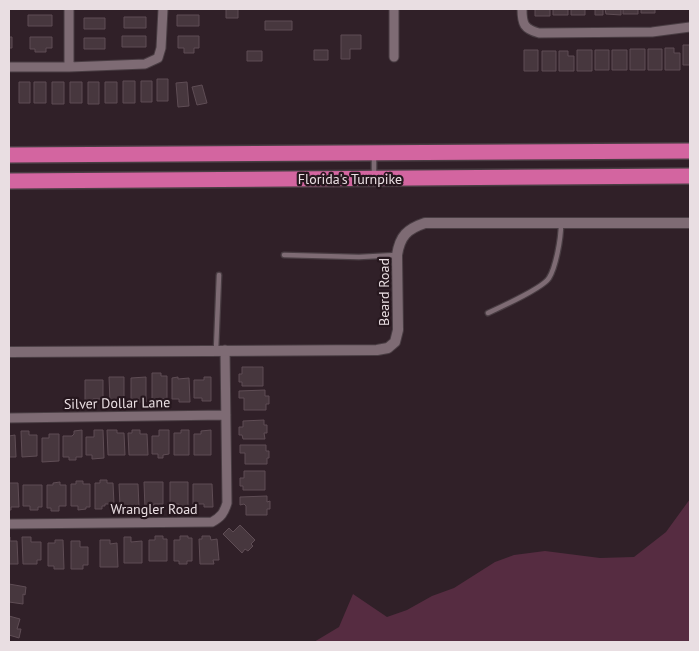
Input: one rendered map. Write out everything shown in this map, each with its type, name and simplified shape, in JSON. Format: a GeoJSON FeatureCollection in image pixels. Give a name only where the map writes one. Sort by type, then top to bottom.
{"type":"FeatureCollection","features":[{"type":"Feature","properties":{"kind":"highway","name":"Florida's Turnpike"},"geometry":{"type":"LineString","coordinates":[[9,155],[690,151]]}},
{"type":"Feature","properties":{"kind":"highway","name":"Florida's Turnpike"},"geometry":{"type":"LineString","coordinates":[[9,181],[690,176]]}},
{"type":"Feature","properties":{"kind":"street"},"geometry":{"type":"LineString","coordinates":[[69,9],[69,67]]}},
{"type":"Feature","properties":{"kind":"street"},"geometry":{"type":"LineString","coordinates":[[9,67],[145,64],[158,58],[161,48],[163,9]]}},
{"type":"Feature","properties":{"kind":"street"},"geometry":{"type":"LineString","coordinates":[[394,9],[394,57]]}},
{"type":"Feature","properties":{"kind":"street"},"geometry":{"type":"LineString","coordinates":[[522,9],[524,25],[530,31],[539,33],[652,32],[690,27]]}},
{"type":"Feature","properties":{"kind":"street","name":"Beard Road"},"geometry":{"type":"LineString","coordinates":[[9,352],[377,350],[388,348],[395,342],[398,330],[397,255],[399,243],[405,234],[416,226],[425,223],[690,223]]}},
{"type":"Feature","properties":{"kind":"street","name":"Wrangler Road"},"geometry":{"type":"LineString","coordinates":[[9,524],[212,522],[220,518],[225,512],[227,503],[226,415],[221,350]]}},
{"type":"Feature","properties":{"kind":"street","name":"Silver Dollar Lane"},"geometry":{"type":"LineString","coordinates":[[9,418],[226,415]]}},
{"type":"Feature","properties":{"kind":"lane"},"geometry":{"type":"LineString","coordinates":[[374,153],[374,179]]}},
{"type":"Feature","properties":{"kind":"lane"},"geometry":{"type":"LineString","coordinates":[[488,313],[527,294],[549,279],[557,254],[560,223]]}},
{"type":"Feature","properties":{"kind":"lane"},"geometry":{"type":"LineString","coordinates":[[284,255],[359,257],[397,255]]}},
{"type":"Feature","properties":{"kind":"lane"},"geometry":{"type":"LineString","coordinates":[[219,276],[221,350]]}},
{"type":"Feature","properties":{"kind":"shaded area"},"geometry":{"type":"Polygon","coordinates":[[[690,499],[690,642],[314,642],[339,627],[353,594],[387,617],[407,610],[432,596],[454,588],[495,562],[514,555],[545,551],[600,558],[634,557],[666,532],[690,499]]]}},
{"type":"Feature","properties":{"kind":"building"},"geometry":{"type":"Polygon","coordinates":[[[226,9],[238,9],[238,18],[226,18],[226,9]]]}},
{"type":"Feature","properties":{"kind":"building"},"geometry":{"type":"Polygon","coordinates":[[[535,9],[550,9],[550,16],[535,16],[535,9]]]}},
{"type":"Feature","properties":{"kind":"building"},"geometry":{"type":"Polygon","coordinates":[[[553,9],[568,9],[568,15],[553,15],[553,9]]]}},
{"type":"Feature","properties":{"kind":"building"},"geometry":{"type":"Polygon","coordinates":[[[571,9],[585,9],[585,15],[571,15],[571,9]]]}},
{"type":"Feature","properties":{"kind":"building"},"geometry":{"type":"Polygon","coordinates":[[[595,9],[603,9],[603,15],[595,15],[595,9]]]}},
{"type":"Feature","properties":{"kind":"building"},"geometry":{"type":"Polygon","coordinates":[[[605,9],[621,9],[621,15],[606,14],[605,9]]]}},
{"type":"Feature","properties":{"kind":"building"},"geometry":{"type":"Polygon","coordinates":[[[623,9],[638,9],[638,14],[623,14],[623,9]]]}},
{"type":"Feature","properties":{"kind":"building"},"geometry":{"type":"Polygon","coordinates":[[[641,9],[655,9],[655,13],[641,13],[641,9]]]}},
{"type":"Feature","properties":{"kind":"building"},"geometry":{"type":"Polygon","coordinates":[[[28,15],[52,15],[52,26],[28,26],[28,15]]]}},
{"type":"Feature","properties":{"kind":"building"},"geometry":{"type":"Polygon","coordinates":[[[177,15],[199,15],[199,26],[177,26],[177,15]]]}},
{"type":"Feature","properties":{"kind":"building"},"geometry":{"type":"Polygon","coordinates":[[[124,17],[146,17],[146,28],[124,28],[124,17]]]}},
{"type":"Feature","properties":{"kind":"building"},"geometry":{"type":"Polygon","coordinates":[[[84,18],[105,18],[105,29],[84,29],[84,18]]]}},
{"type":"Feature","properties":{"kind":"building"},"geometry":{"type":"Polygon","coordinates":[[[265,21],[292,21],[292,30],[265,30],[265,21]]]}},
{"type":"Feature","properties":{"kind":"building"},"geometry":{"type":"Polygon","coordinates":[[[341,35],[361,35],[361,49],[350,49],[350,59],[341,59],[341,35]]]}},
{"type":"Feature","properties":{"kind":"building"},"geometry":{"type":"Polygon","coordinates":[[[122,36],[146,36],[146,47],[122,47],[122,36]]]}},
{"type":"Feature","properties":{"kind":"building"},"geometry":{"type":"Polygon","coordinates":[[[178,36],[199,36],[199,48],[194,48],[194,53],[184,53],[184,48],[178,48],[178,36]]]}},
{"type":"Feature","properties":{"kind":"building"},"geometry":{"type":"Polygon","coordinates":[[[9,37],[12,37],[12,48],[9,48],[9,37]]]}},
{"type":"Feature","properties":{"kind":"building"},"geometry":{"type":"Polygon","coordinates":[[[30,37],[52,37],[52,48],[46,48],[46,52],[35,52],[35,49],[30,49],[30,37]]]}},
{"type":"Feature","properties":{"kind":"building"},"geometry":{"type":"Polygon","coordinates":[[[84,38],[105,38],[105,49],[84,49],[84,38]]]}},
{"type":"Feature","properties":{"kind":"building"},"geometry":{"type":"Polygon","coordinates":[[[683,45],[690,45],[690,65],[683,65],[683,45]]]}},
{"type":"Feature","properties":{"kind":"building"},"geometry":{"type":"Polygon","coordinates":[[[665,48],[674,48],[674,53],[680,53],[680,70],[665,70],[665,48]]]}},
{"type":"Feature","properties":{"kind":"building"},"geometry":{"type":"Polygon","coordinates":[[[630,49],[645,49],[645,70],[630,70],[630,49]]]}},
{"type":"Feature","properties":{"kind":"building"},"geometry":{"type":"Polygon","coordinates":[[[648,49],[662,49],[662,70],[648,70],[648,49]]]}},
{"type":"Feature","properties":{"kind":"building"},"geometry":{"type":"Polygon","coordinates":[[[314,50],[328,50],[328,60],[314,60],[314,50]]]}},
{"type":"Feature","properties":{"kind":"building"},"geometry":{"type":"Polygon","coordinates":[[[524,50],[538,50],[538,71],[524,71],[524,50]]]}},
{"type":"Feature","properties":{"kind":"building"},"geometry":{"type":"Polygon","coordinates":[[[577,50],[592,50],[592,71],[577,71],[577,50]]]}},
{"type":"Feature","properties":{"kind":"building"},"geometry":{"type":"Polygon","coordinates":[[[595,50],[609,50],[609,70],[595,70],[595,50]]]}},
{"type":"Feature","properties":{"kind":"building"},"geometry":{"type":"Polygon","coordinates":[[[612,50],[627,50],[627,70],[612,70],[612,50]]]}},
{"type":"Feature","properties":{"kind":"building"},"geometry":{"type":"Polygon","coordinates":[[[247,51],[262,51],[262,61],[247,61],[247,51]]]}},
{"type":"Feature","properties":{"kind":"building"},"geometry":{"type":"Polygon","coordinates":[[[542,51],[556,51],[556,71],[542,71],[542,51]]]}},
{"type":"Feature","properties":{"kind":"building"},"geometry":{"type":"Polygon","coordinates":[[[559,51],[568,51],[568,56],[574,56],[574,71],[559,71],[559,51]]]}},
{"type":"Feature","properties":{"kind":"building"},"geometry":{"type":"Polygon","coordinates":[[[157,79],[168,79],[168,101],[157,101],[157,79]]]}},
{"type":"Feature","properties":{"kind":"building"},"geometry":{"type":"Polygon","coordinates":[[[123,81],[135,81],[135,103],[123,103],[123,81]]]}},
{"type":"Feature","properties":{"kind":"building"},"geometry":{"type":"Polygon","coordinates":[[[141,81],[152,81],[152,102],[141,102],[141,81]]]}},
{"type":"Feature","properties":{"kind":"building"},"geometry":{"type":"Polygon","coordinates":[[[19,82],[30,82],[30,103],[19,103],[19,82]]]}},
{"type":"Feature","properties":{"kind":"building"},"geometry":{"type":"Polygon","coordinates":[[[34,82],[46,82],[46,103],[34,103],[34,82]]]}},
{"type":"Feature","properties":{"kind":"building"},"geometry":{"type":"Polygon","coordinates":[[[52,82],[64,82],[64,104],[52,104],[52,82]]]}},
{"type":"Feature","properties":{"kind":"building"},"geometry":{"type":"Polygon","coordinates":[[[70,82],[82,82],[82,103],[70,103],[70,82]]]}},
{"type":"Feature","properties":{"kind":"building"},"geometry":{"type":"Polygon","coordinates":[[[88,82],[99,82],[99,104],[88,104],[88,82]]]}},
{"type":"Feature","properties":{"kind":"building"},"geometry":{"type":"Polygon","coordinates":[[[105,82],[117,82],[117,103],[105,103],[105,82]]]}},
{"type":"Feature","properties":{"kind":"building"},"geometry":{"type":"Polygon","coordinates":[[[187,82],[189,106],[178,107],[176,83],[187,82]]]}},
{"type":"Feature","properties":{"kind":"building"},"geometry":{"type":"Polygon","coordinates":[[[202,85],[207,103],[197,105],[192,87],[202,85]]]}},
{"type":"Feature","properties":{"kind":"building"},"geometry":{"type":"Polygon","coordinates":[[[242,367],[263,367],[263,386],[242,386],[242,382],[239,382],[239,374],[242,374],[242,367]]]}},
{"type":"Feature","properties":{"kind":"building"},"geometry":{"type":"Polygon","coordinates":[[[152,373],[161,373],[161,376],[167,376],[167,399],[161,399],[161,403],[152,403],[152,373]]]}},
{"type":"Feature","properties":{"kind":"building"},"geometry":{"type":"Polygon","coordinates":[[[109,377],[124,377],[124,399],[118,399],[118,403],[110,403],[109,377]]]}},
{"type":"Feature","properties":{"kind":"building"},"geometry":{"type":"Polygon","coordinates":[[[146,377],[146,402],[139,402],[139,399],[131,400],[131,378],[146,377]]]}},
{"type":"Feature","properties":{"kind":"building"},"geometry":{"type":"Polygon","coordinates":[[[178,377],[178,379],[189,378],[190,402],[179,402],[179,399],[172,399],[172,378],[178,377]]]}},
{"type":"Feature","properties":{"kind":"building"},"geometry":{"type":"Polygon","coordinates":[[[204,377],[211,377],[211,401],[202,401],[202,398],[194,398],[194,380],[204,380],[204,377]]]}},
{"type":"Feature","properties":{"kind":"building"},"geometry":{"type":"Polygon","coordinates":[[[85,380],[103,380],[103,399],[93,399],[93,403],[85,403],[85,380]]]}},
{"type":"Feature","properties":{"kind":"building"},"geometry":{"type":"Polygon","coordinates":[[[265,390],[265,396],[269,396],[269,404],[266,404],[266,410],[244,410],[244,398],[239,398],[239,391],[265,390]]]}},
{"type":"Feature","properties":{"kind":"building"},"geometry":{"type":"Polygon","coordinates":[[[264,420],[264,425],[267,425],[267,433],[264,433],[265,439],[243,439],[242,435],[239,435],[239,427],[243,427],[243,421],[264,420]]]}},
{"type":"Feature","properties":{"kind":"building"},"geometry":{"type":"Polygon","coordinates":[[[82,430],[82,457],[76,457],[76,460],[69,460],[69,457],[63,457],[63,436],[72,436],[74,431],[82,430]]]}},
{"type":"Feature","properties":{"kind":"building"},"geometry":{"type":"Polygon","coordinates":[[[94,430],[103,430],[104,458],[92,459],[92,455],[86,455],[86,437],[94,437],[94,430]]]}},
{"type":"Feature","properties":{"kind":"building"},"geometry":{"type":"Polygon","coordinates":[[[107,430],[117,430],[117,433],[124,433],[125,455],[108,455],[107,430]]]}},
{"type":"Feature","properties":{"kind":"building"},"geometry":{"type":"Polygon","coordinates":[[[132,430],[140,430],[140,434],[147,434],[148,455],[129,455],[128,433],[132,433],[132,430]]]}},
{"type":"Feature","properties":{"kind":"building"},"geometry":{"type":"Polygon","coordinates":[[[159,430],[169,430],[169,454],[163,455],[163,458],[158,458],[158,454],[152,454],[152,436],[159,436],[159,430]]]}},
{"type":"Feature","properties":{"kind":"building"},"geometry":{"type":"Polygon","coordinates":[[[181,430],[189,430],[189,455],[174,455],[174,433],[181,433],[181,430]]]}},
{"type":"Feature","properties":{"kind":"building"},"geometry":{"type":"Polygon","coordinates":[[[211,430],[211,455],[194,455],[194,434],[201,434],[201,431],[211,430]]]}},
{"type":"Feature","properties":{"kind":"building"},"geometry":{"type":"Polygon","coordinates":[[[21,431],[29,431],[29,435],[37,435],[37,456],[22,457],[21,431]]]}},
{"type":"Feature","properties":{"kind":"building"},"geometry":{"type":"Polygon","coordinates":[[[49,434],[59,434],[59,461],[42,462],[42,438],[49,438],[49,434]]]}},
{"type":"Feature","properties":{"kind":"building"},"geometry":{"type":"Polygon","coordinates":[[[15,435],[16,457],[9,457],[9,436],[15,435]]]}},
{"type":"Feature","properties":{"kind":"building"},"geometry":{"type":"Polygon","coordinates":[[[240,445],[266,445],[266,451],[269,451],[267,464],[245,464],[245,453],[240,453],[240,445]]]}},
{"type":"Feature","properties":{"kind":"building"},"geometry":{"type":"Polygon","coordinates":[[[244,471],[265,471],[265,490],[243,490],[243,486],[240,486],[240,478],[244,478],[244,471]]]}},
{"type":"Feature","properties":{"kind":"building"},"geometry":{"type":"Polygon","coordinates":[[[100,480],[107,480],[107,483],[113,483],[114,504],[105,504],[105,506],[102,506],[102,509],[95,509],[95,483],[100,483],[100,480]]]}},
{"type":"Feature","properties":{"kind":"building"},"geometry":{"type":"Polygon","coordinates":[[[76,481],[90,484],[90,507],[86,507],[86,509],[78,510],[78,506],[71,506],[71,484],[76,484],[76,481]]]}},
{"type":"Feature","properties":{"kind":"building"},"geometry":{"type":"Polygon","coordinates":[[[60,482],[60,485],[66,485],[66,506],[59,506],[59,511],[51,511],[51,508],[47,508],[47,485],[60,482]]]}},
{"type":"Feature","properties":{"kind":"building"},"geometry":{"type":"Polygon","coordinates":[[[144,482],[163,482],[163,504],[154,504],[152,509],[145,509],[144,482]]]}},
{"type":"Feature","properties":{"kind":"building"},"geometry":{"type":"Polygon","coordinates":[[[170,482],[188,482],[188,509],[180,509],[179,504],[170,504],[170,482]]]}},
{"type":"Feature","properties":{"kind":"building"},"geometry":{"type":"Polygon","coordinates":[[[9,483],[18,483],[19,507],[11,507],[11,510],[9,510],[9,483]]]}},
{"type":"Feature","properties":{"kind":"building"},"geometry":{"type":"Polygon","coordinates":[[[119,484],[138,484],[139,507],[135,507],[135,510],[127,510],[127,506],[120,506],[119,484]]]}},
{"type":"Feature","properties":{"kind":"building"},"geometry":{"type":"Polygon","coordinates":[[[193,484],[212,484],[213,507],[204,507],[204,504],[193,504],[193,484]]]}},
{"type":"Feature","properties":{"kind":"building"},"geometry":{"type":"Polygon","coordinates":[[[23,485],[42,485],[42,507],[38,507],[38,510],[30,510],[30,506],[23,506],[23,485]]]}},
{"type":"Feature","properties":{"kind":"building"},"geometry":{"type":"Polygon","coordinates":[[[267,496],[267,502],[270,501],[270,509],[267,509],[267,515],[246,515],[246,506],[244,504],[240,505],[240,497],[267,496]]]}},
{"type":"Feature","properties":{"kind":"building"},"geometry":{"type":"Polygon","coordinates":[[[240,525],[255,540],[251,544],[253,546],[248,551],[245,549],[242,553],[223,534],[229,528],[233,532],[240,525]]]}},
{"type":"Feature","properties":{"kind":"building"},"geometry":{"type":"Polygon","coordinates":[[[155,536],[163,536],[163,539],[167,539],[167,561],[149,561],[149,540],[155,540],[155,536]]]}},
{"type":"Feature","properties":{"kind":"building"},"geometry":{"type":"Polygon","coordinates":[[[180,536],[192,538],[192,561],[187,561],[187,564],[179,564],[179,561],[174,561],[174,540],[180,540],[180,536]]]}},
{"type":"Feature","properties":{"kind":"building"},"geometry":{"type":"Polygon","coordinates":[[[202,536],[210,536],[211,540],[217,539],[219,560],[213,560],[214,564],[200,564],[199,539],[202,539],[202,536]]]}},
{"type":"Feature","properties":{"kind":"building"},"geometry":{"type":"Polygon","coordinates":[[[10,537],[10,541],[17,541],[18,564],[9,564],[10,537]]]}},
{"type":"Feature","properties":{"kind":"building"},"geometry":{"type":"Polygon","coordinates":[[[22,537],[31,537],[31,542],[41,542],[41,560],[37,560],[37,564],[23,564],[22,537]]]}},
{"type":"Feature","properties":{"kind":"building"},"geometry":{"type":"Polygon","coordinates":[[[124,537],[131,537],[131,542],[142,541],[142,563],[124,563],[124,537]]]}},
{"type":"Feature","properties":{"kind":"building"},"geometry":{"type":"Polygon","coordinates":[[[55,540],[63,540],[64,569],[54,569],[54,566],[48,566],[48,543],[55,543],[55,540]]]}},
{"type":"Feature","properties":{"kind":"building"},"geometry":{"type":"Polygon","coordinates":[[[100,540],[110,540],[110,544],[117,543],[118,567],[100,567],[100,540]]]}},
{"type":"Feature","properties":{"kind":"building"},"geometry":{"type":"Polygon","coordinates":[[[71,541],[80,541],[80,547],[88,547],[88,565],[83,565],[83,569],[71,569],[71,541]]]}},
{"type":"Feature","properties":{"kind":"building"},"geometry":{"type":"Polygon","coordinates":[[[9,584],[26,587],[25,595],[23,594],[23,604],[9,602],[9,584]]]}},
{"type":"Feature","properties":{"kind":"building"},"geometry":{"type":"Polygon","coordinates":[[[9,616],[20,619],[17,629],[21,629],[19,638],[9,635],[9,616]]]}}]}
